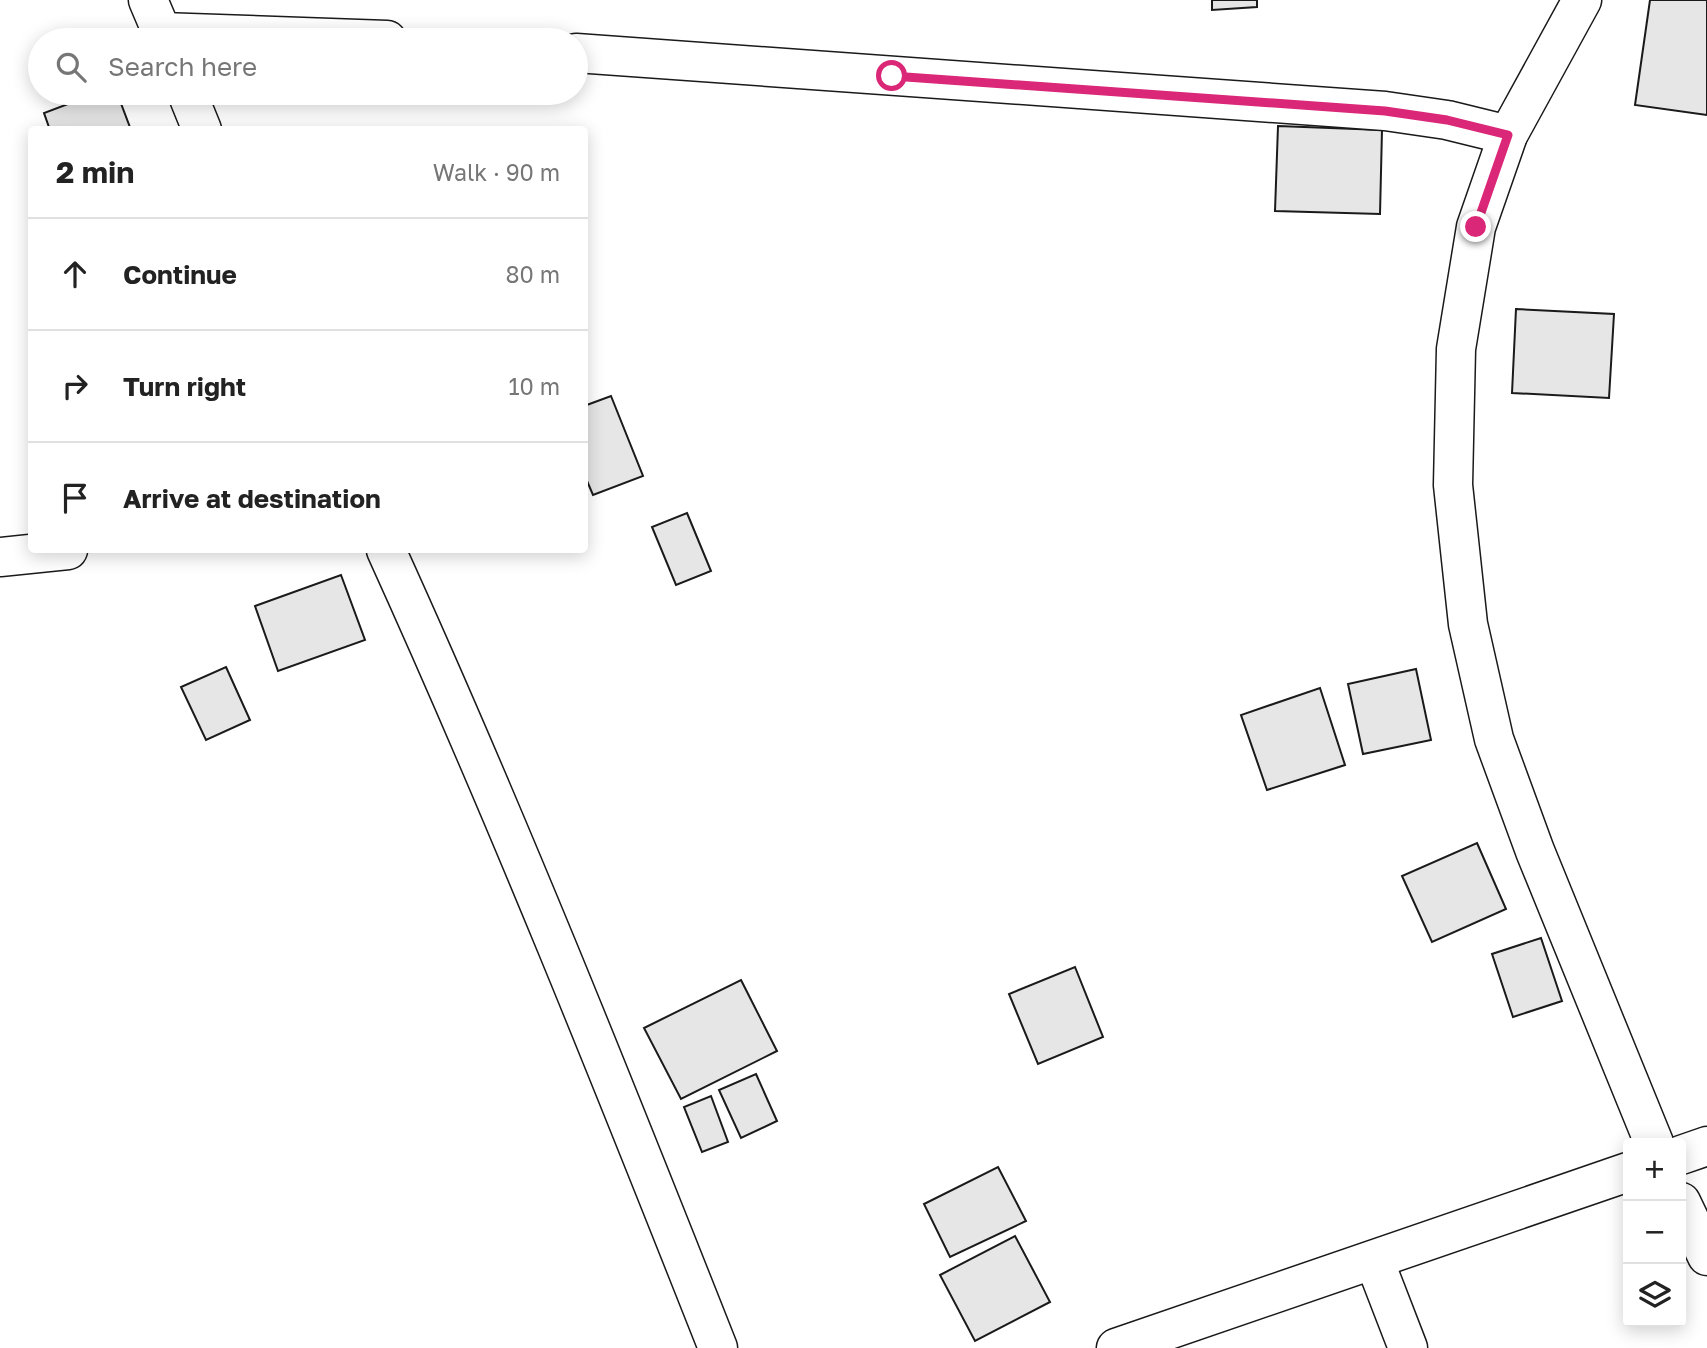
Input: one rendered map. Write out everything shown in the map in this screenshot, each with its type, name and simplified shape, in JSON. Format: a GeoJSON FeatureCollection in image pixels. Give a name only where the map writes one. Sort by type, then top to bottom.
{"type":"FeatureCollection","features":[{"type":"Feature","properties":{"kind":"street"},"geometry":{"type":"LineString","coordinates":[[1582,0],[1508,135],[1476,227],[1456,349],[1453,485],[1468,624],[1499,751],[1535,851],[1652,1138]]}},
{"type":"Feature","properties":{"kind":"street"},"geometry":{"type":"LineString","coordinates":[[158,24],[215,28]]}},
{"type":"Feature","properties":{"kind":"street"},"geometry":{"type":"LineString","coordinates":[[588,55],[1385,111],[1447,120],[1508,135]]}},
{"type":"Feature","properties":{"kind":"street"},"geometry":{"type":"LineString","coordinates":[[192,105],[200,126]]}},
{"type":"Feature","properties":{"kind":"street"},"geometry":{"type":"LineString","coordinates":[[0,557],[39,553]]}},
{"type":"Feature","properties":{"kind":"street"},"geometry":{"type":"LineString","coordinates":[[387,553],[436,658],[718,1348]]}},
{"type":"Feature","properties":{"kind":"street"},"geometry":{"type":"LineString","coordinates":[[1686,1152],[1707,1146]]}},
{"type":"Feature","properties":{"kind":"street"},"geometry":{"type":"LineString","coordinates":[[1116,1348],[1623,1174]]}},
{"type":"Feature","properties":{"kind":"street"},"geometry":{"type":"LineString","coordinates":[[1686,1212],[1707,1256]]}},
{"type":"Feature","properties":{"kind":"street"},"geometry":{"type":"LineString","coordinates":[[1374,1260],[1408,1348]]}},
{"type":"Feature","properties":{"kind":"building"},"geometry":{"type":"Polygon","coordinates":[[[1212,0],[1257,0],[1257,7],[1212,10],[1212,0]]]}},
{"type":"Feature","properties":{"kind":"building"},"geometry":{"type":"Polygon","coordinates":[[[1650,0],[1707,0],[1707,115],[1635,105],[1650,0]]]}},
{"type":"Feature","properties":{"kind":"building"},"geometry":{"type":"Polygon","coordinates":[[[65,105],[122,105],[129,126],[49,126],[44,113],[65,105]]]}},
{"type":"Feature","properties":{"kind":"building"},"geometry":{"type":"Polygon","coordinates":[[[1278,126],[1382,130],[1380,214],[1275,211],[1278,126]]]}},
{"type":"Feature","properties":{"kind":"building"},"geometry":{"type":"Polygon","coordinates":[[[1516,309],[1614,314],[1609,398],[1512,393],[1516,309]]]}},
{"type":"Feature","properties":{"kind":"building"},"geometry":{"type":"Polygon","coordinates":[[[611,396],[643,476],[593,495],[588,483],[588,405],[611,396]]]}},
{"type":"Feature","properties":{"kind":"building"},"geometry":{"type":"Polygon","coordinates":[[[687,513],[711,571],[676,585],[652,527],[687,513]]]}},
{"type":"Feature","properties":{"kind":"building"},"geometry":{"type":"Polygon","coordinates":[[[341,575],[365,640],[278,671],[255,606],[341,575]]]}},
{"type":"Feature","properties":{"kind":"building"},"geometry":{"type":"Polygon","coordinates":[[[226,667],[250,720],[206,740],[181,687],[226,667]]]}},
{"type":"Feature","properties":{"kind":"building"},"geometry":{"type":"Polygon","coordinates":[[[1416,669],[1431,740],[1363,754],[1348,684],[1416,669]]]}},
{"type":"Feature","properties":{"kind":"building"},"geometry":{"type":"Polygon","coordinates":[[[1320,688],[1345,765],[1267,790],[1241,715],[1320,688]]]}},
{"type":"Feature","properties":{"kind":"building"},"geometry":{"type":"Polygon","coordinates":[[[1477,843],[1506,909],[1432,942],[1402,876],[1477,843]]]}},
{"type":"Feature","properties":{"kind":"building"},"geometry":{"type":"Polygon","coordinates":[[[1541,938],[1562,1001],[1513,1017],[1492,954],[1541,938]]]}},
{"type":"Feature","properties":{"kind":"building"},"geometry":{"type":"Polygon","coordinates":[[[1075,967],[1103,1037],[1038,1064],[1009,994],[1075,967]]]}},
{"type":"Feature","properties":{"kind":"building"},"geometry":{"type":"Polygon","coordinates":[[[741,980],[777,1051],[681,1099],[644,1028],[741,980]]]}},
{"type":"Feature","properties":{"kind":"building"},"geometry":{"type":"Polygon","coordinates":[[[756,1074],[777,1121],[741,1138],[719,1090],[756,1074]]]}},
{"type":"Feature","properties":{"kind":"building"},"geometry":{"type":"Polygon","coordinates":[[[711,1096],[728,1142],[702,1152],[684,1107],[711,1096]]]}},
{"type":"Feature","properties":{"kind":"building"},"geometry":{"type":"Polygon","coordinates":[[[998,1167],[1026,1221],[950,1257],[924,1204],[998,1167]]]}},
{"type":"Feature","properties":{"kind":"building"},"geometry":{"type":"Polygon","coordinates":[[[1015,1236],[1050,1302],[975,1341],[940,1275],[1015,1236]]]}},
{"type":"Feature","properties":{"kind":"route"},"geometry":{"type":"LineString","coordinates":[[892,76],[1385,111],[1484,128],[1508,135],[1476,227]]}}]}
